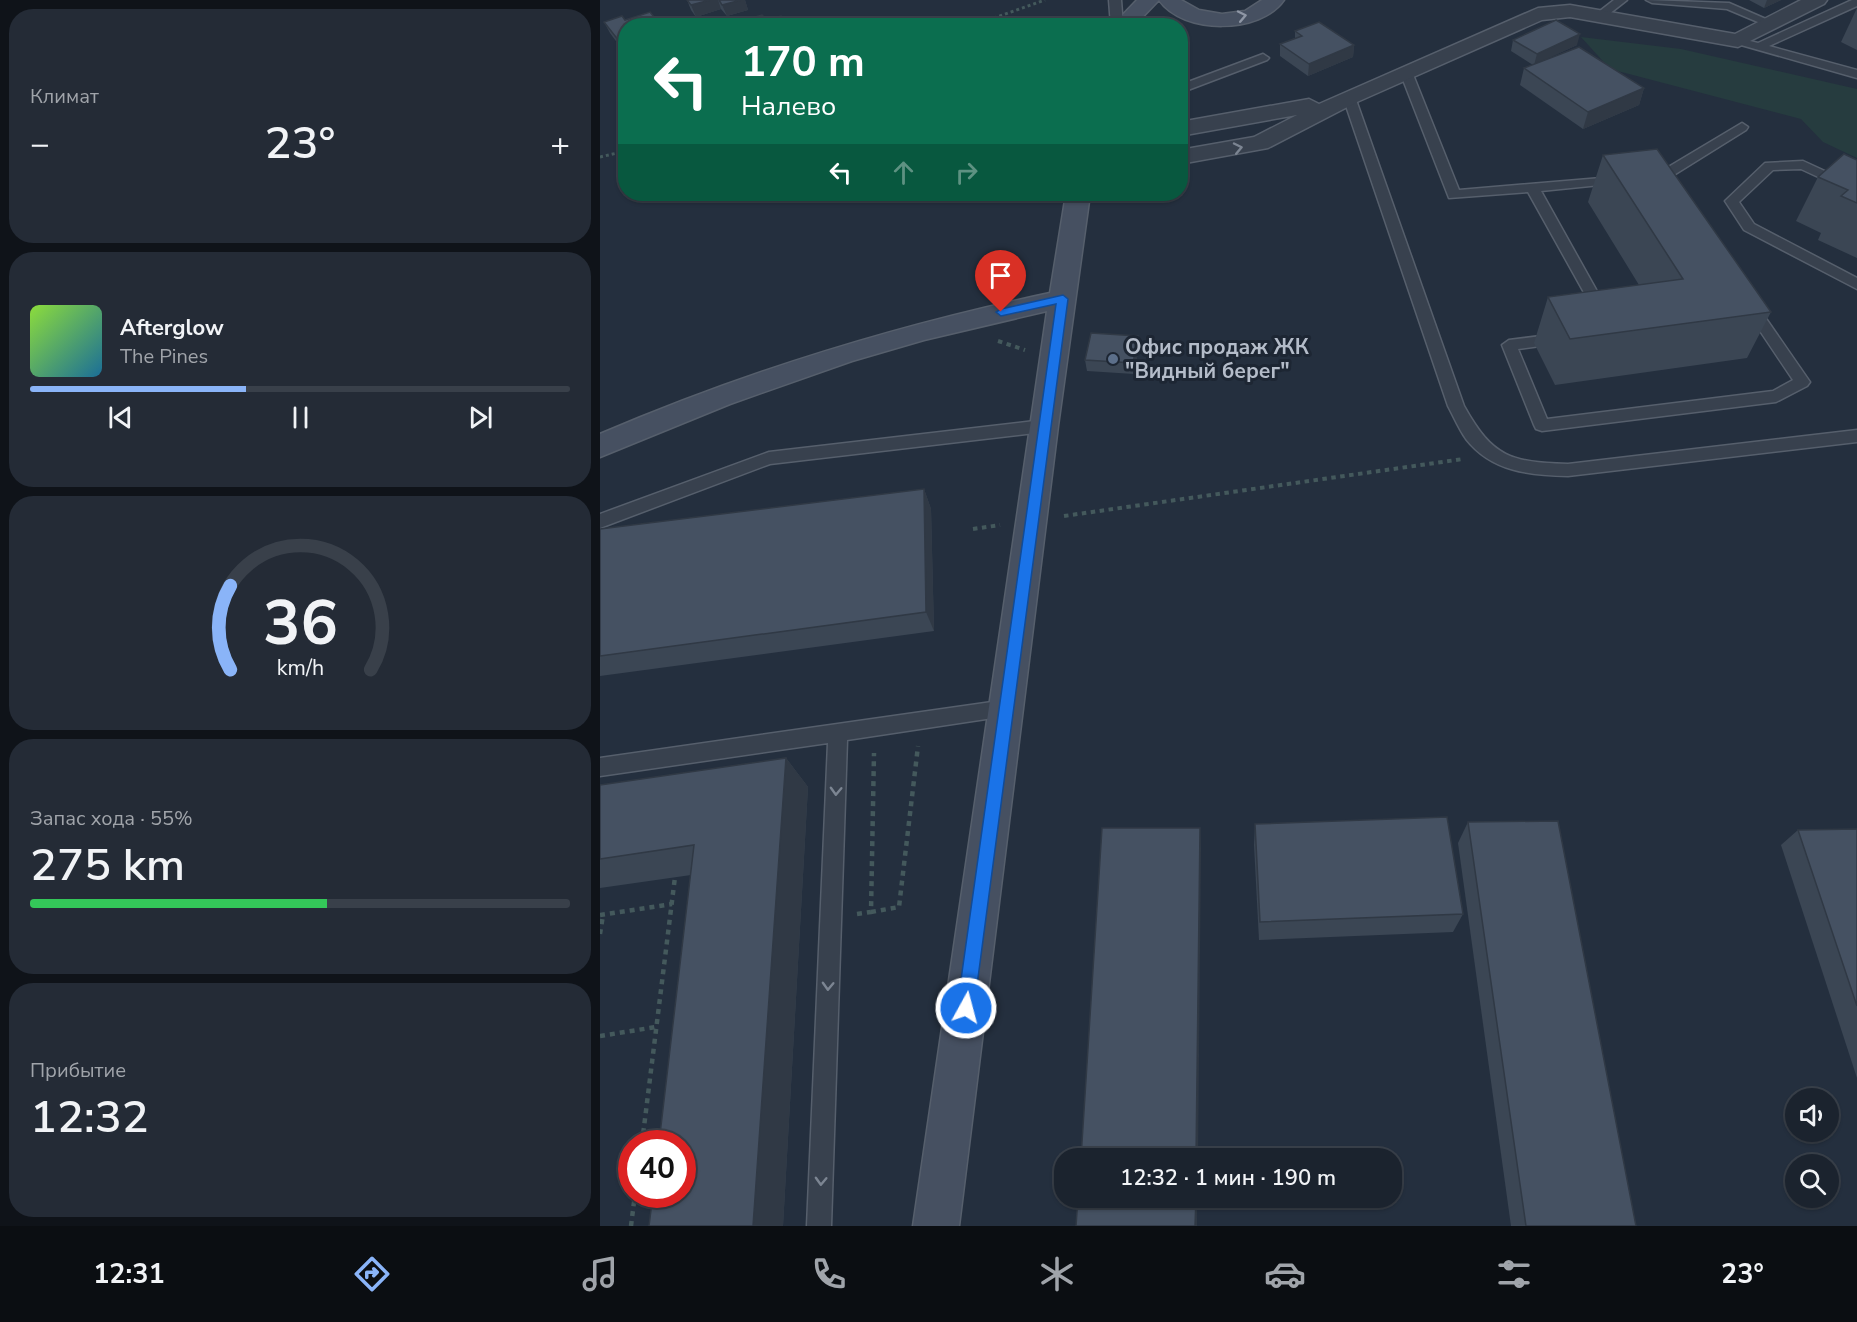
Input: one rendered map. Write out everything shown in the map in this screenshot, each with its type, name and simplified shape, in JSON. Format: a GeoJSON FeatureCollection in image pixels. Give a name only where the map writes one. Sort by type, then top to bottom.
{"type":"FeatureCollection","features":[{"type":"Feature","properties":{"kind":"street"},"geometry":{"type":"LineString","coordinates":[[1130,18],[1149,0]]}},
{"type":"Feature","properties":{"kind":"street"},"geometry":{"type":"LineString","coordinates":[[1169,0],[1184,12],[1212,18]]}},
{"type":"Feature","properties":{"kind":"street"},"geometry":{"type":"LineString","coordinates":[[1188,24],[1212,18],[1245,16],[1260,12],[1274,0]]}},
{"type":"Feature","properties":{"kind":"street"},"geometry":{"type":"LineString","coordinates":[[1188,156],[1260,143],[1349,98],[1538,14],[1570,10],[1738,41],[1817,0]]}},
{"type":"Feature","properties":{"kind":"street"},"geometry":{"type":"LineString","coordinates":[[1188,128],[1349,98]]}},
{"type":"Feature","properties":{"kind":"street"},"geometry":{"type":"LineString","coordinates":[[936,1226],[1043,426],[1077,201]]}},
{"type":"Feature","properties":{"kind":"street"},"geometry":{"type":"LineString","coordinates":[[600,446],[726,394],[844,353],[961,321],[1063,299]]}},
{"type":"Feature","properties":{"kind":"lane"},"geometry":{"type":"LineString","coordinates":[[1115,0],[1116,18]]}},
{"type":"Feature","properties":{"kind":"lane"},"geometry":{"type":"LineString","coordinates":[[1599,16],[1621,0]]}},
{"type":"Feature","properties":{"kind":"lane"},"geometry":{"type":"LineString","coordinates":[[1652,0],[1729,6],[1769,23]]}},
{"type":"Feature","properties":{"kind":"lane"},"geometry":{"type":"LineString","coordinates":[[1761,45],[1857,2]]}},
{"type":"Feature","properties":{"kind":"lane"},"geometry":{"type":"LineString","coordinates":[[1738,41],[1761,45],[1857,74]]}},
{"type":"Feature","properties":{"kind":"lane"},"geometry":{"type":"LineString","coordinates":[[1188,86],[1263,58]]}},
{"type":"Feature","properties":{"kind":"lane"},"geometry":{"type":"LineString","coordinates":[[1406,72],[1454,195],[1636,178],[1667,180],[1742,127]]}},
{"type":"Feature","properties":{"kind":"lane"},"geometry":{"type":"LineString","coordinates":[[1349,98],[1456,406],[1472,435],[1494,456],[1529,469],[1568,470],[1857,436]]}},
{"type":"Feature","properties":{"kind":"lane"},"geometry":{"type":"LineString","coordinates":[[1857,191],[1803,165],[1770,166],[1732,201],[1749,227],[1857,284]]}},
{"type":"Feature","properties":{"kind":"lane"},"geometry":{"type":"LineString","coordinates":[[1532,188],[1606,321]]}},
{"type":"Feature","properties":{"kind":"lane"},"geometry":{"type":"LineString","coordinates":[[1566,338],[1509,345],[1542,425],[1776,396],[1802,382],[1743,293]]}},
{"type":"Feature","properties":{"kind":"lane"},"geometry":{"type":"LineString","coordinates":[[600,521],[769,458],[1043,426]]}},
{"type":"Feature","properties":{"kind":"lane"},"geometry":{"type":"LineString","coordinates":[[600,767],[1006,708]]}},
{"type":"Feature","properties":{"kind":"lane"},"geometry":{"type":"LineString","coordinates":[[819,1226],[838,733]]}},
{"type":"Feature","properties":{"kind":"path"},"geometry":{"type":"LineString","coordinates":[[994,18],[1045,0]]}},
{"type":"Feature","properties":{"kind":"path"},"geometry":{"type":"LineString","coordinates":[[600,157],[618,153]]}},
{"type":"Feature","properties":{"kind":"path"},"geometry":{"type":"LineString","coordinates":[[992,341],[1020,346],[1032,354]]}},
{"type":"Feature","properties":{"kind":"path"},"geometry":{"type":"LineString","coordinates":[[973,529],[1426,463],[1494,456]]}},
{"type":"Feature","properties":{"kind":"path"},"geometry":{"type":"LineString","coordinates":[[831,918],[899,907],[918,746]]}},
{"type":"Feature","properties":{"kind":"path"},"geometry":{"type":"LineString","coordinates":[[871,912],[874,753]]}},
{"type":"Feature","properties":{"kind":"path"},"geometry":{"type":"LineString","coordinates":[[644,1130],[675,877]]}},
{"type":"Feature","properties":{"kind":"path"},"geometry":{"type":"LineString","coordinates":[[600,934],[602,915],[672,904]]}},
{"type":"Feature","properties":{"kind":"path"},"geometry":{"type":"LineString","coordinates":[[600,1036],[656,1027]]}},
{"type":"Feature","properties":{"kind":"path"},"geometry":{"type":"LineString","coordinates":[[631,1226],[633,1208]]}},
{"type":"Feature","properties":{"kind":"green space"},"geometry":{"type":"Polygon","coordinates":[[[1581,37],[1681,49],[1857,89],[1857,158],[1823,142],[1801,119],[1610,69],[1581,37]]]}},
{"type":"Feature","properties":{"kind":"building"},"geometry":{"type":"Polygon","coordinates":[[[687,0],[710,0],[691,5],[687,0]]]}},
{"type":"Feature","properties":{"kind":"building"},"geometry":{"type":"Polygon","coordinates":[[[719,0],[741,0],[722,5],[719,0]]]}},
{"type":"Feature","properties":{"kind":"building"},"geometry":{"type":"Polygon","coordinates":[[[650,12],[655,18],[631,18],[650,12]]]}},
{"type":"Feature","properties":{"kind":"building"},"geometry":{"type":"Polygon","coordinates":[[[622,16],[624,18],[618,18],[618,40],[604,22],[622,16]]]}},
{"type":"Feature","properties":{"kind":"building"},"geometry":{"type":"Polygon","coordinates":[[[1556,20],[1580,34],[1537,54],[1513,40],[1556,20]]]}},
{"type":"Feature","properties":{"kind":"building"},"geometry":{"type":"Polygon","coordinates":[[[1319,22],[1354,45],[1309,64],[1280,44],[1302,36],[1295,31],[1319,22]]]}},
{"type":"Feature","properties":{"kind":"building"},"geometry":{"type":"Polygon","coordinates":[[[1579,47],[1644,88],[1588,112],[1524,68],[1579,47]]]}},
{"type":"Feature","properties":{"kind":"building"},"geometry":{"type":"Polygon","coordinates":[[[1657,149],[1771,312],[1570,339],[1548,297],[1683,279],[1603,155],[1657,149]]]}},
{"type":"Feature","properties":{"kind":"building"},"geometry":{"type":"Polygon","coordinates":[[[1844,154],[1857,160],[1857,203],[1841,196],[1848,190],[1818,177],[1844,154]]]}},
{"type":"Feature","properties":{"kind":"building"},"geometry":{"type":"Polygon","coordinates":[[[1091,333],[1138,336],[1133,363],[1085,360],[1091,333]]]}},
{"type":"Feature","properties":{"kind":"building"},"geometry":{"type":"Polygon","coordinates":[[[924,489],[926,612],[600,656],[600,529],[924,489]]]}},
{"type":"Feature","properties":{"kind":"building"},"geometry":{"type":"Polygon","coordinates":[[[786,758],[753,1226],[649,1226],[651,1208],[696,1208],[696,1130],[661,1130],[694,845],[600,859],[600,785],[786,758]]]}},
{"type":"Feature","properties":{"kind":"building"},"geometry":{"type":"Polygon","coordinates":[[[1447,817],[1463,914],[1260,922],[1255,824],[1447,817]]]}},
{"type":"Feature","properties":{"kind":"building"},"geometry":{"type":"Polygon","coordinates":[[[1558,821],[1636,1226],[1526,1226],[1468,822],[1558,821]]]}},
{"type":"Feature","properties":{"kind":"building"},"geometry":{"type":"Polygon","coordinates":[[[1102,828],[1200,828],[1196,1148],[1082,1148],[1102,828]]]}},
{"type":"Feature","properties":{"kind":"building"},"geometry":{"type":"Polygon","coordinates":[[[1857,829],[1857,1006],[1798,830],[1857,829]]]}},
{"type":"Feature","properties":{"kind":"building"},"geometry":{"type":"Polygon","coordinates":[[[1077,1208],[1196,1208],[1195,1226],[1076,1226],[1077,1208]]]}},
{"type":"Feature","properties":{"kind":"place","name":"Офис продаж ЖК \"Видный берег\""},"geometry":{"type":"Point","coordinates":[1113,359]}},
{"type":"Feature","properties":{"kind":"route"},"geometry":{"type":"LineString","coordinates":[[966,1008],[1043,426],[1063,299],[1001,312]]}}]}
